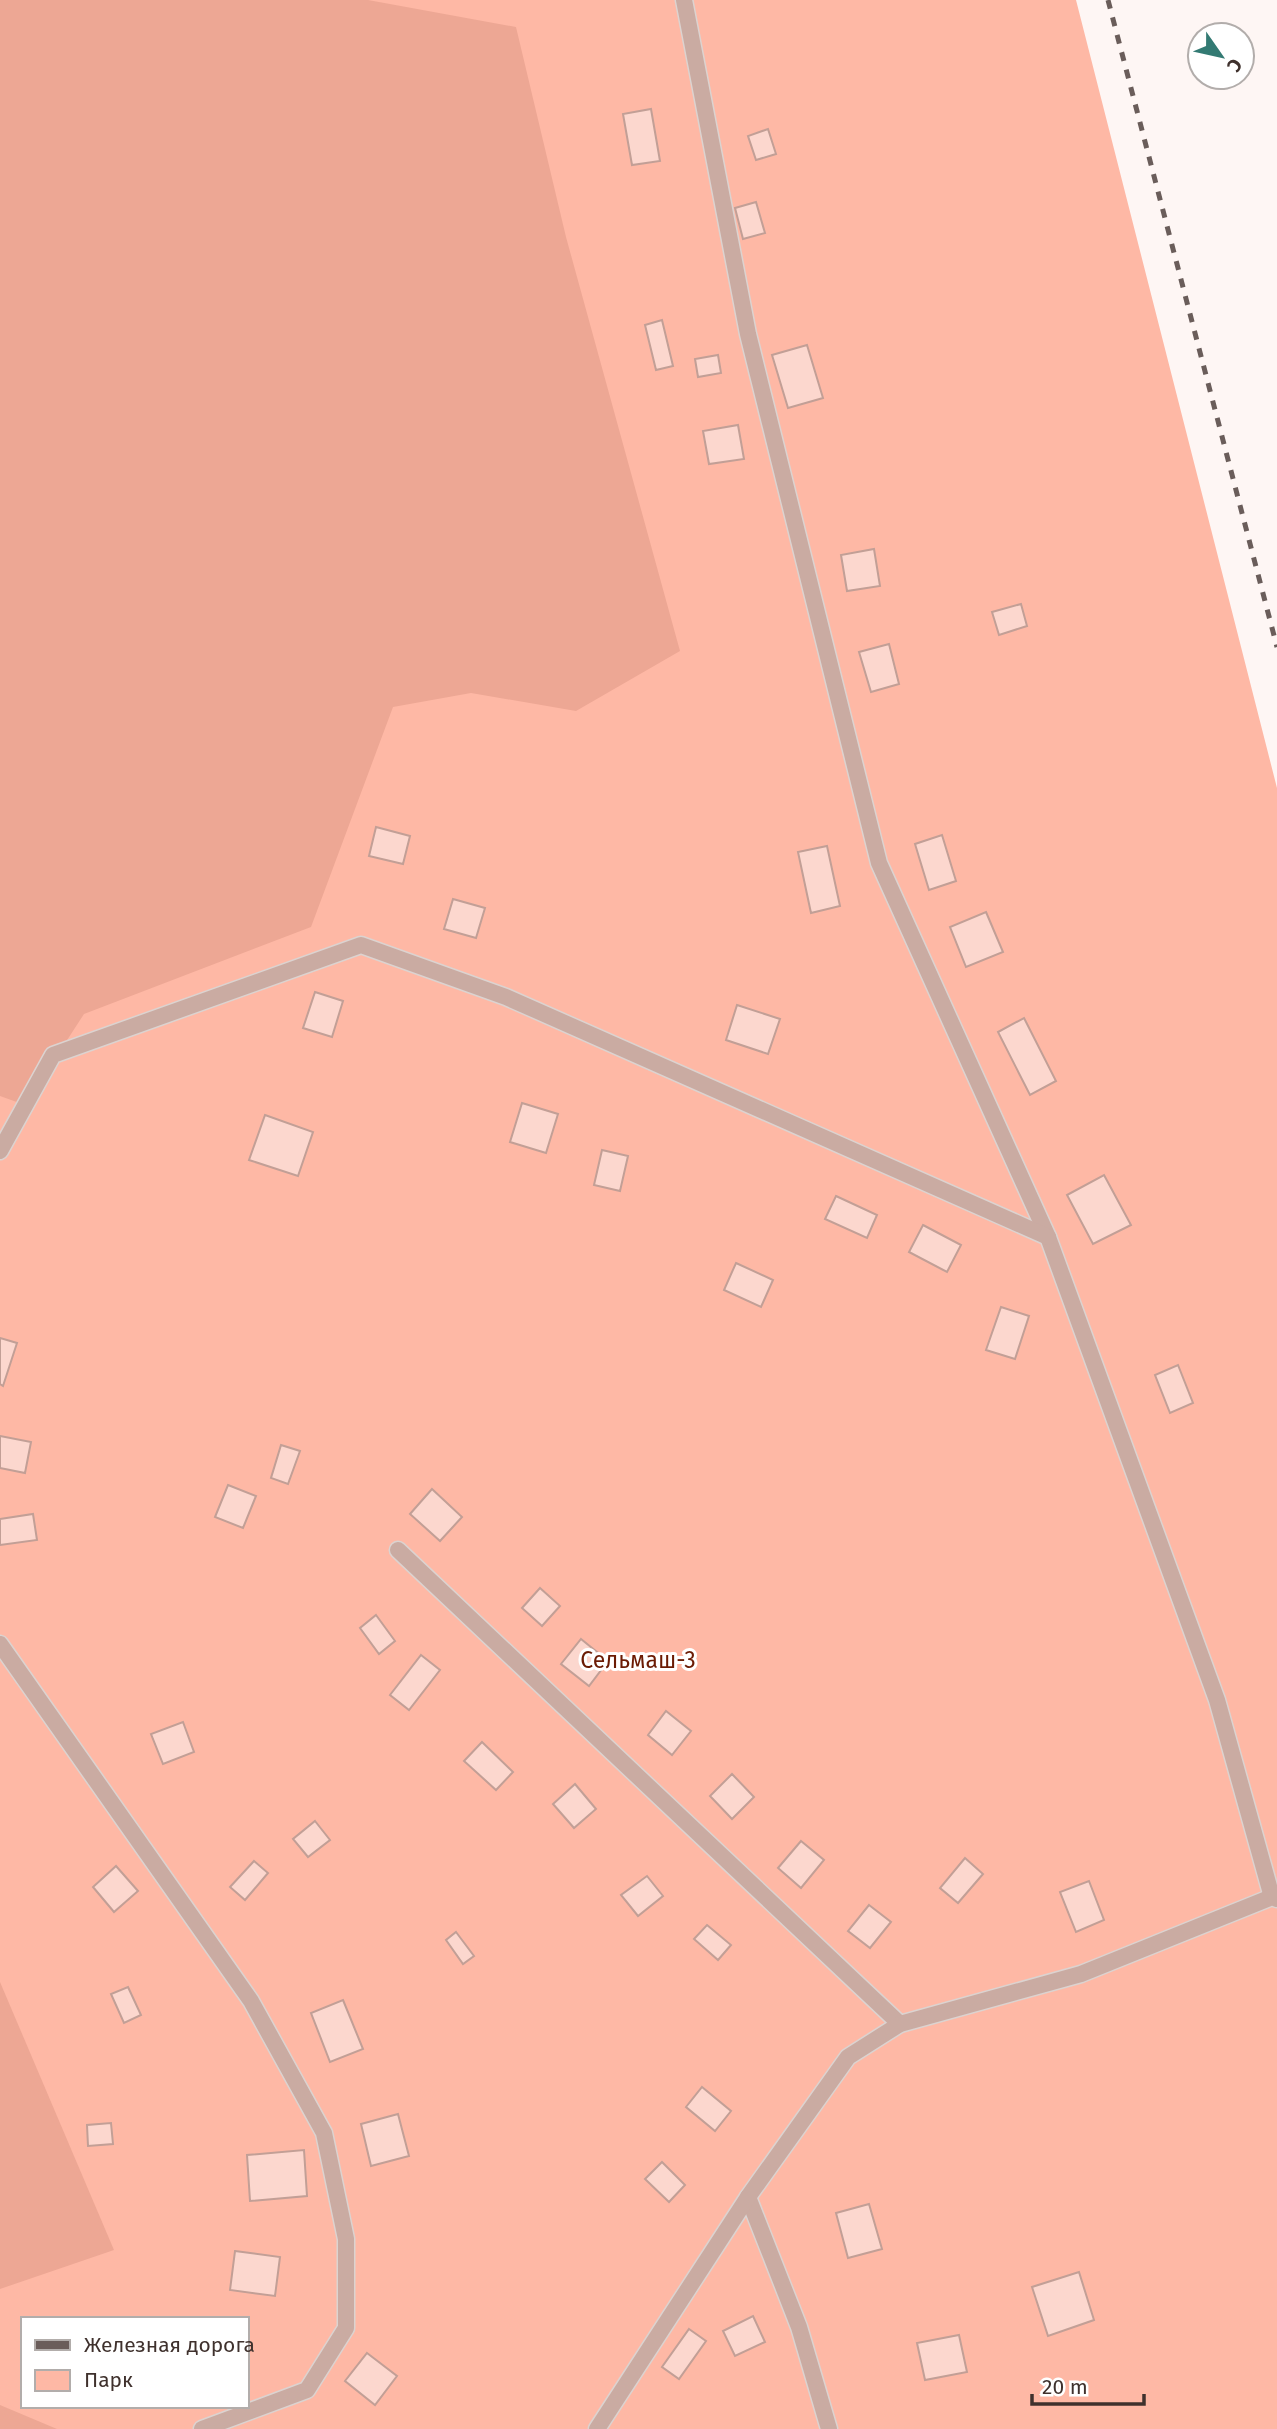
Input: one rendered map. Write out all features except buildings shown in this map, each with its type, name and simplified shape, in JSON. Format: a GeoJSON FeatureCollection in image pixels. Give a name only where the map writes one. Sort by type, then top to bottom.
{"type":"FeatureCollection","features":[{"type":"Feature","properties":{"kind":"lane"},"geometry":{"type":"LineString","coordinates":[[597,2429],[748,2197],[848,2057],[900,2024],[1081,1974],[1275,1898],[1217,1700],[1048,1237],[879,863],[748,334],[684,0]]}},
{"type":"Feature","properties":{"kind":"lane"},"geometry":{"type":"LineString","coordinates":[[0,1151],[53,1055],[361,946],[506,997],[1048,1237]]}},
{"type":"Feature","properties":{"kind":"lane"},"geometry":{"type":"LineString","coordinates":[[398,1550],[900,2024]]}},
{"type":"Feature","properties":{"kind":"lane"},"geometry":{"type":"LineString","coordinates":[[0,1644],[251,2001],[324,2133],[346,2239],[346,2328],[307,2390],[202,2429]]}},
{"type":"Feature","properties":{"kind":"lane"},"geometry":{"type":"LineString","coordinates":[[748,2197],[799,2327],[828,2429]]}},
{"type":"Feature","properties":{"kind":"green space","name":"Сельмаш-3"},"geometry":{"type":"Polygon","coordinates":[[[344,0],[1076,0],[1277,788],[1277,2429],[0,2429],[0,1000],[344,0]]]}},
{"type":"Feature","properties":{"kind":"shaded area"},"geometry":{"type":"Polygon","coordinates":[[[0,0],[368,0],[516,27],[566,237],[680,651],[576,711],[471,693],[393,707],[311,927],[84,1014],[25,1105],[0,1096],[0,0]]]}},
{"type":"Feature","properties":{"kind":"shaded area"},"geometry":{"type":"Polygon","coordinates":[[[0,1982],[114,2250],[0,2289],[0,1982]]]}},
{"type":"Feature","properties":{"kind":"shaded area"},"geometry":{"type":"Polygon","coordinates":[[[0,2405],[57,2429],[0,2429],[0,2405]]]}},
{"type":"Feature","properties":{"kind":"railway"},"geometry":{"type":"LineString","coordinates":[[1108,0],[1277,647]]}}]}
